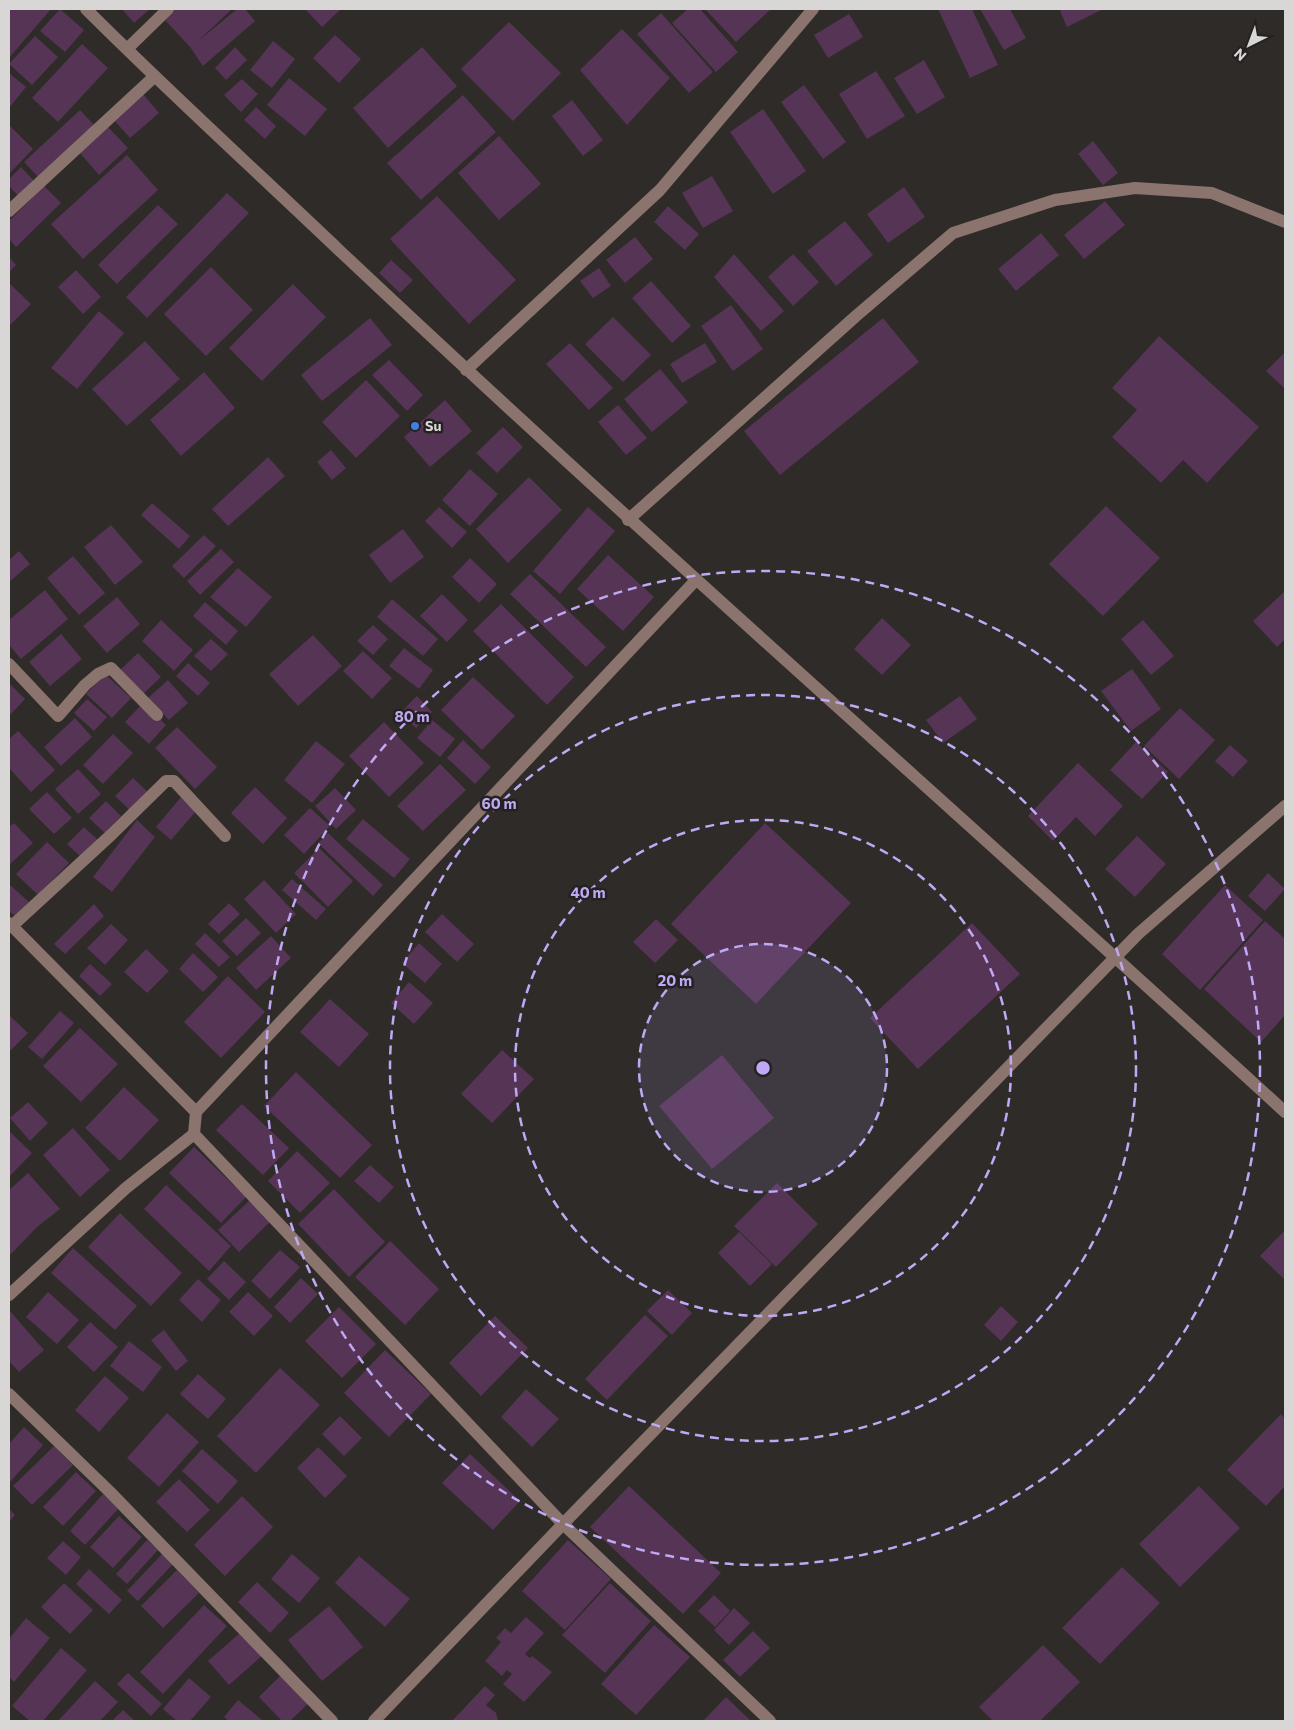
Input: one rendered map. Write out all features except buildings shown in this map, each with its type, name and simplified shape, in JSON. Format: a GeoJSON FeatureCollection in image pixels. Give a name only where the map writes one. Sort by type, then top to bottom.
{"type":"FeatureCollection","features":[{"type":"Feature","properties":{"kind":"street"},"geometry":{"type":"LineString","coordinates":[[86,9],[126,50],[628,520],[1116,957],[1285,1112]]}},
{"type":"Feature","properties":{"kind":"street"},"geometry":{"type":"LineString","coordinates":[[126,50],[168,9]]}},
{"type":"Feature","properties":{"kind":"street"},"geometry":{"type":"LineString","coordinates":[[466,370],[660,190],[813,9]]}},
{"type":"Feature","properties":{"kind":"street"},"geometry":{"type":"LineString","coordinates":[[9,211],[155,76]]}},
{"type":"Feature","properties":{"kind":"street"},"geometry":{"type":"LineString","coordinates":[[628,520],[856,316],[954,233],[1055,200],[1135,188],[1212,193],[1285,222]]}},
{"type":"Feature","properties":{"kind":"street"},"geometry":{"type":"LineString","coordinates":[[9,1295],[126,1188],[194,1134],[196,1112],[695,581]]}},
{"type":"Feature","properties":{"kind":"street"},"geometry":{"type":"LineString","coordinates":[[9,664],[58,716],[85,685],[98,674],[111,668],[157,715]]}},
{"type":"Feature","properties":{"kind":"street"},"geometry":{"type":"LineString","coordinates":[[196,1112],[10,924],[111,835],[166,781],[174,781],[225,836]]}},
{"type":"Feature","properties":{"kind":"street"},"geometry":{"type":"LineString","coordinates":[[374,1721],[563,1524],[1138,934],[1285,806]]}},
{"type":"Feature","properties":{"kind":"street"},"geometry":{"type":"LineString","coordinates":[[194,1134],[563,1524],[770,1721]]}},
{"type":"Feature","properties":{"kind":"street"},"geometry":{"type":"LineString","coordinates":[[9,1394],[110,1492],[332,1721]]}},
{"type":"Feature","properties":{"kind":"place","name":"Su"},"geometry":{"type":"Point","coordinates":[415,426]}}]}
